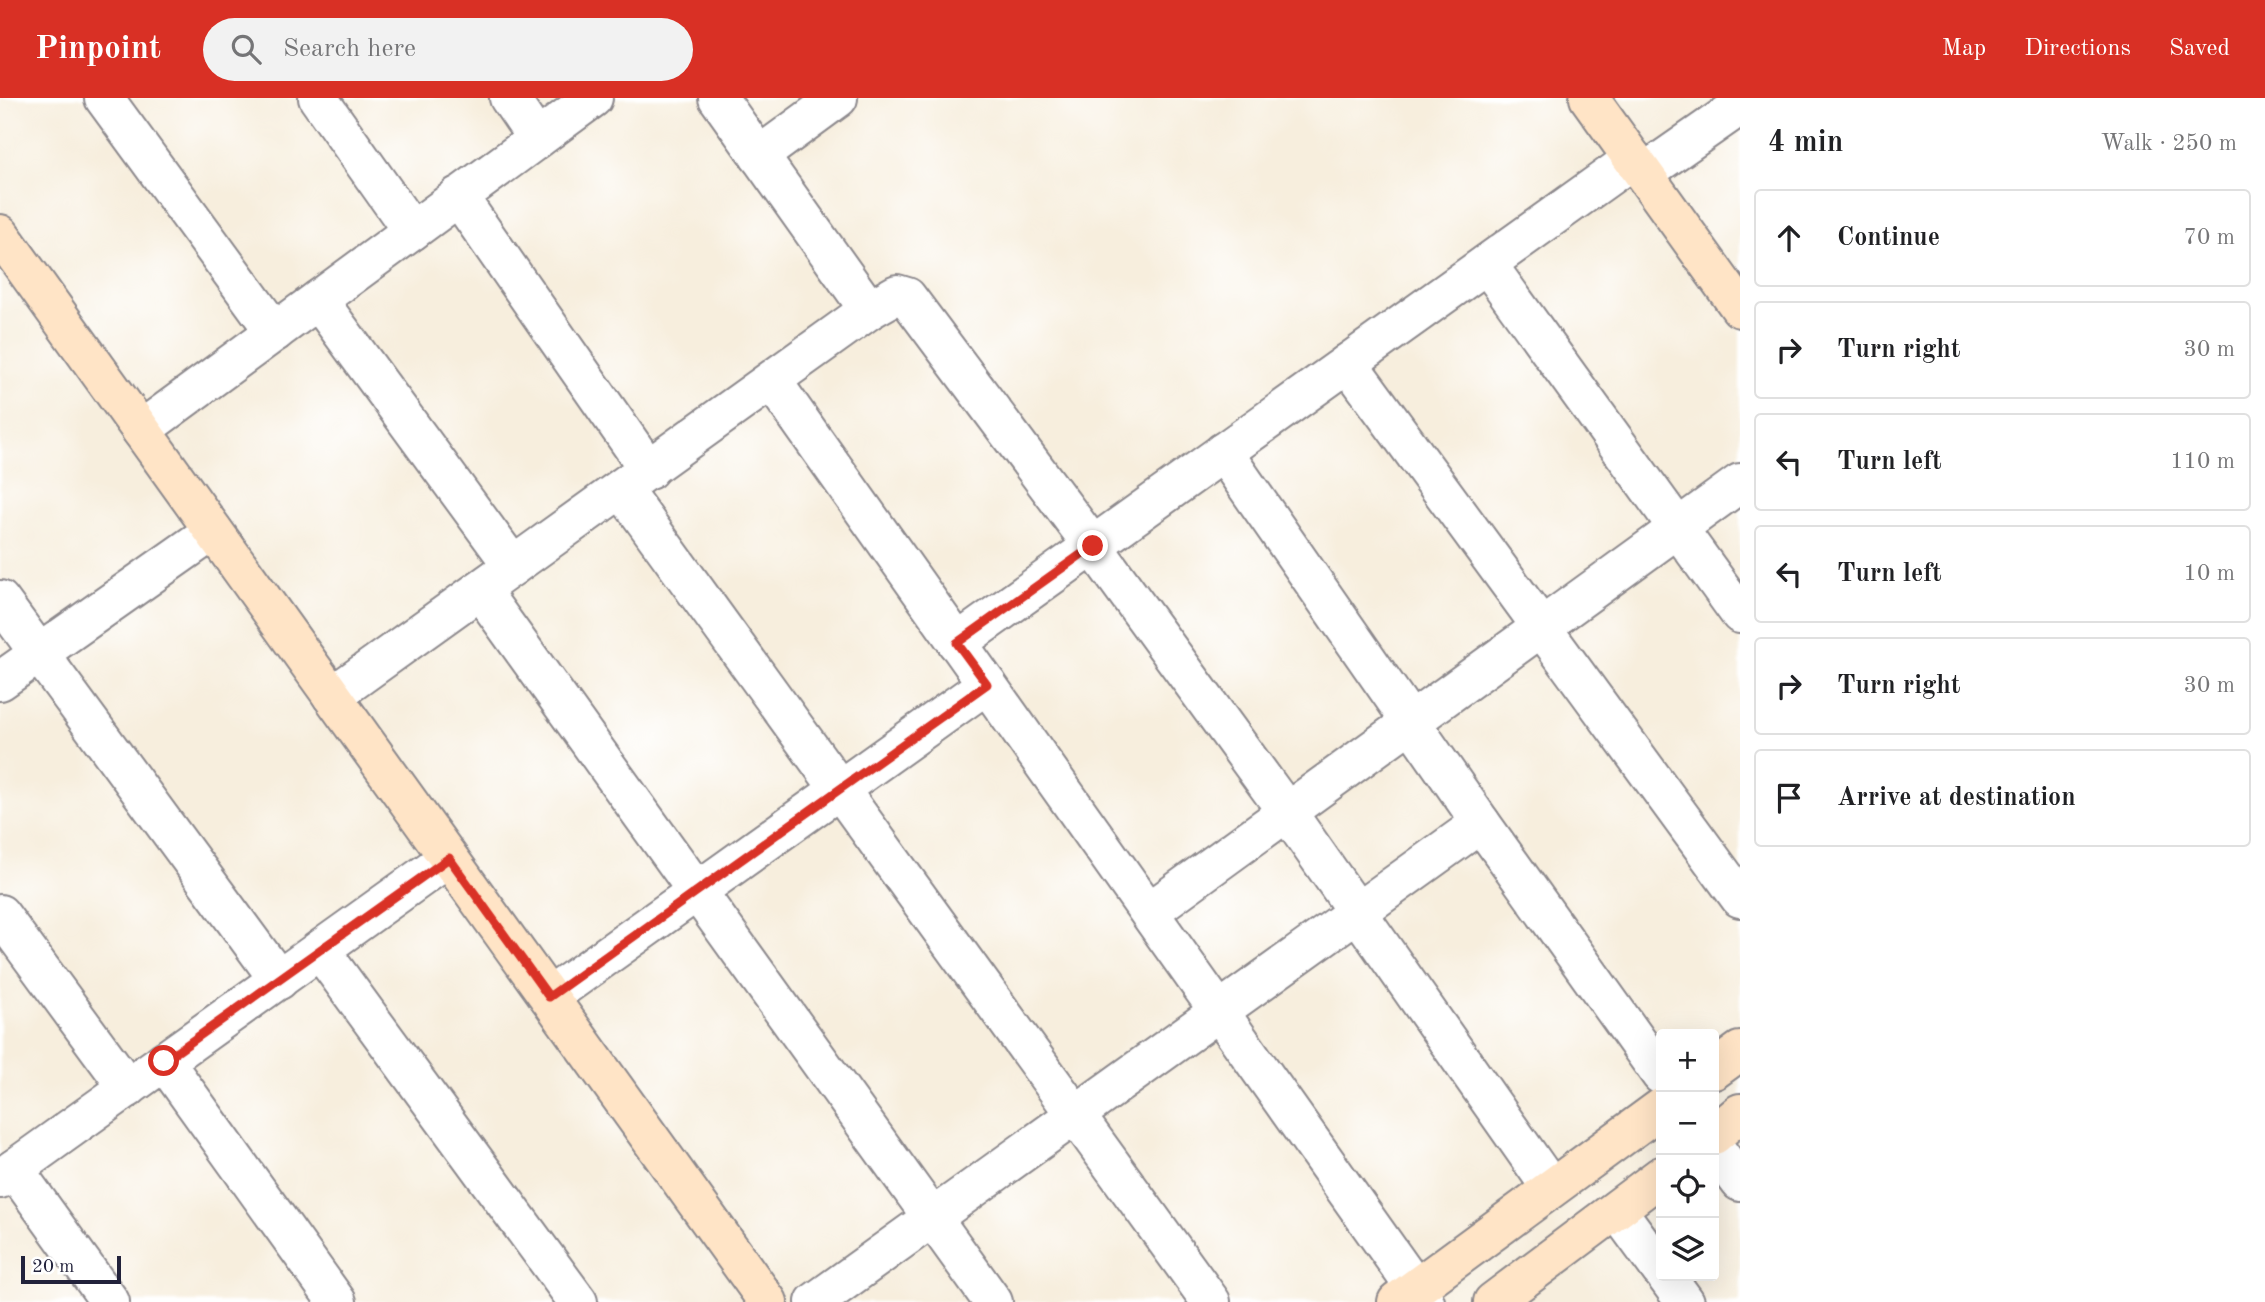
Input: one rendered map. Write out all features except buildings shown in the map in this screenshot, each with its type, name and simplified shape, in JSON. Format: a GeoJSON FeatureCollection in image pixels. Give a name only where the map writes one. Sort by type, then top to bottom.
{"type":"FeatureCollection","features":[{"type":"Feature","properties":{"kind":"street"},"geometry":{"type":"LineString","coordinates":[[104,98],[275,332]]}},
{"type":"Feature","properties":{"kind":"street"},"geometry":{"type":"LineString","coordinates":[[318,98],[412,231]]}},
{"type":"Feature","properties":{"kind":"street"},"geometry":{"type":"LineString","coordinates":[[509,98],[537,139]]}},
{"type":"Feature","properties":{"kind":"street"},"geometry":{"type":"LineString","coordinates":[[141,430],[593,98]]}},
{"type":"Feature","properties":{"kind":"street"},"geometry":{"type":"LineString","coordinates":[[718,98],[869,310]]}},
{"type":"Feature","properties":{"kind":"street"},"geometry":{"type":"LineString","coordinates":[[759,156],[838,98]]}},
{"type":"Feature","properties":{"kind":"street"},"geometry":{"type":"LineString","coordinates":[[1590,98],[1740,308]]}},
{"type":"Feature","properties":{"kind":"street"},"geometry":{"type":"LineString","coordinates":[[957,643],[1486,264],[1639,166],[1740,106]]}},
{"type":"Feature","properties":{"kind":"street"},"geometry":{"type":"LineString","coordinates":[[458,196],[636,479],[840,790],[1211,1302]]}},
{"type":"Feature","properties":{"kind":"street"},"geometry":{"type":"LineString","coordinates":[[6,254],[141,430],[768,1302]]}},
{"type":"Feature","properties":{"kind":"street"},"geometry":{"type":"LineString","coordinates":[[1486,264],[1740,614]]}},
{"type":"Feature","properties":{"kind":"street"},"geometry":{"type":"LineString","coordinates":[[332,696],[869,310],[897,294],[907,298],[1093,546],[1287,812],[1551,1188]]}},
{"type":"Feature","properties":{"kind":"street"},"geometry":{"type":"LineString","coordinates":[[318,300],[513,566]]}},
{"type":"Feature","properties":{"kind":"street"},"geometry":{"type":"LineString","coordinates":[[1348,363],[1740,898]]}},
{"type":"Feature","properties":{"kind":"street"},"geometry":{"type":"LineString","coordinates":[[772,381],[1219,1011],[1413,1297],[1551,1188],[1656,1112]]}},
{"type":"Feature","properties":{"kind":"street"},"geometry":{"type":"LineString","coordinates":[[1223,452],[1481,823],[1656,1067]]}},
{"type":"Feature","properties":{"kind":"street"},"geometry":{"type":"LineString","coordinates":[[1149,912],[1740,484]]}},
{"type":"Feature","properties":{"kind":"street"},"geometry":{"type":"LineString","coordinates":[[0,681],[213,531]]}},
{"type":"Feature","properties":{"kind":"street"},"geometry":{"type":"LineString","coordinates":[[480,590],[993,1302]]}},
{"type":"Feature","properties":{"kind":"street"},"geometry":{"type":"LineString","coordinates":[[0,600],[279,980]]}},
{"type":"Feature","properties":{"kind":"street"},"geometry":{"type":"LineString","coordinates":[[549,997],[987,684]]}},
{"type":"Feature","properties":{"kind":"street"},"geometry":{"type":"LineString","coordinates":[[815,1302],[1481,823]]}},
{"type":"Feature","properties":{"kind":"street"},"geometry":{"type":"LineString","coordinates":[[110,1302],[7,1174],[449,858]]}},
{"type":"Feature","properties":{"kind":"street"},"geometry":{"type":"LineString","coordinates":[[0,914],[128,1088]]}},
{"type":"Feature","properties":{"kind":"street"},"geometry":{"type":"LineString","coordinates":[[320,950],[578,1302]]}},
{"type":"Feature","properties":{"kind":"street"},"geometry":{"type":"LineString","coordinates":[[1719,1066],[1740,1051]]}},
{"type":"Feature","properties":{"kind":"street"},"geometry":{"type":"LineString","coordinates":[[164,1061],[338,1302]]}},
{"type":"Feature","properties":{"kind":"street"},"geometry":{"type":"LineString","coordinates":[[1719,1131],[1740,1113]]}},
{"type":"Feature","properties":{"kind":"street"},"geometry":{"type":"LineString","coordinates":[[1719,1154],[1740,1182]]}},
{"type":"Feature","properties":{"kind":"street"},"geometry":{"type":"LineString","coordinates":[[1499,1300],[1656,1180]]}},
{"type":"Feature","properties":{"kind":"street"},"geometry":{"type":"LineString","coordinates":[[1617,1210],[1656,1263]]}},
{"type":"Feature","properties":{"kind":"street"},"geometry":{"type":"LineString","coordinates":[[1669,1281],[1685,1302]]}},
{"type":"Feature","properties":{"kind":"route"},"geometry":{"type":"LineString","coordinates":[[164,1061],[449,858],[549,997],[987,684],[957,643],[1093,546]]}}]}
